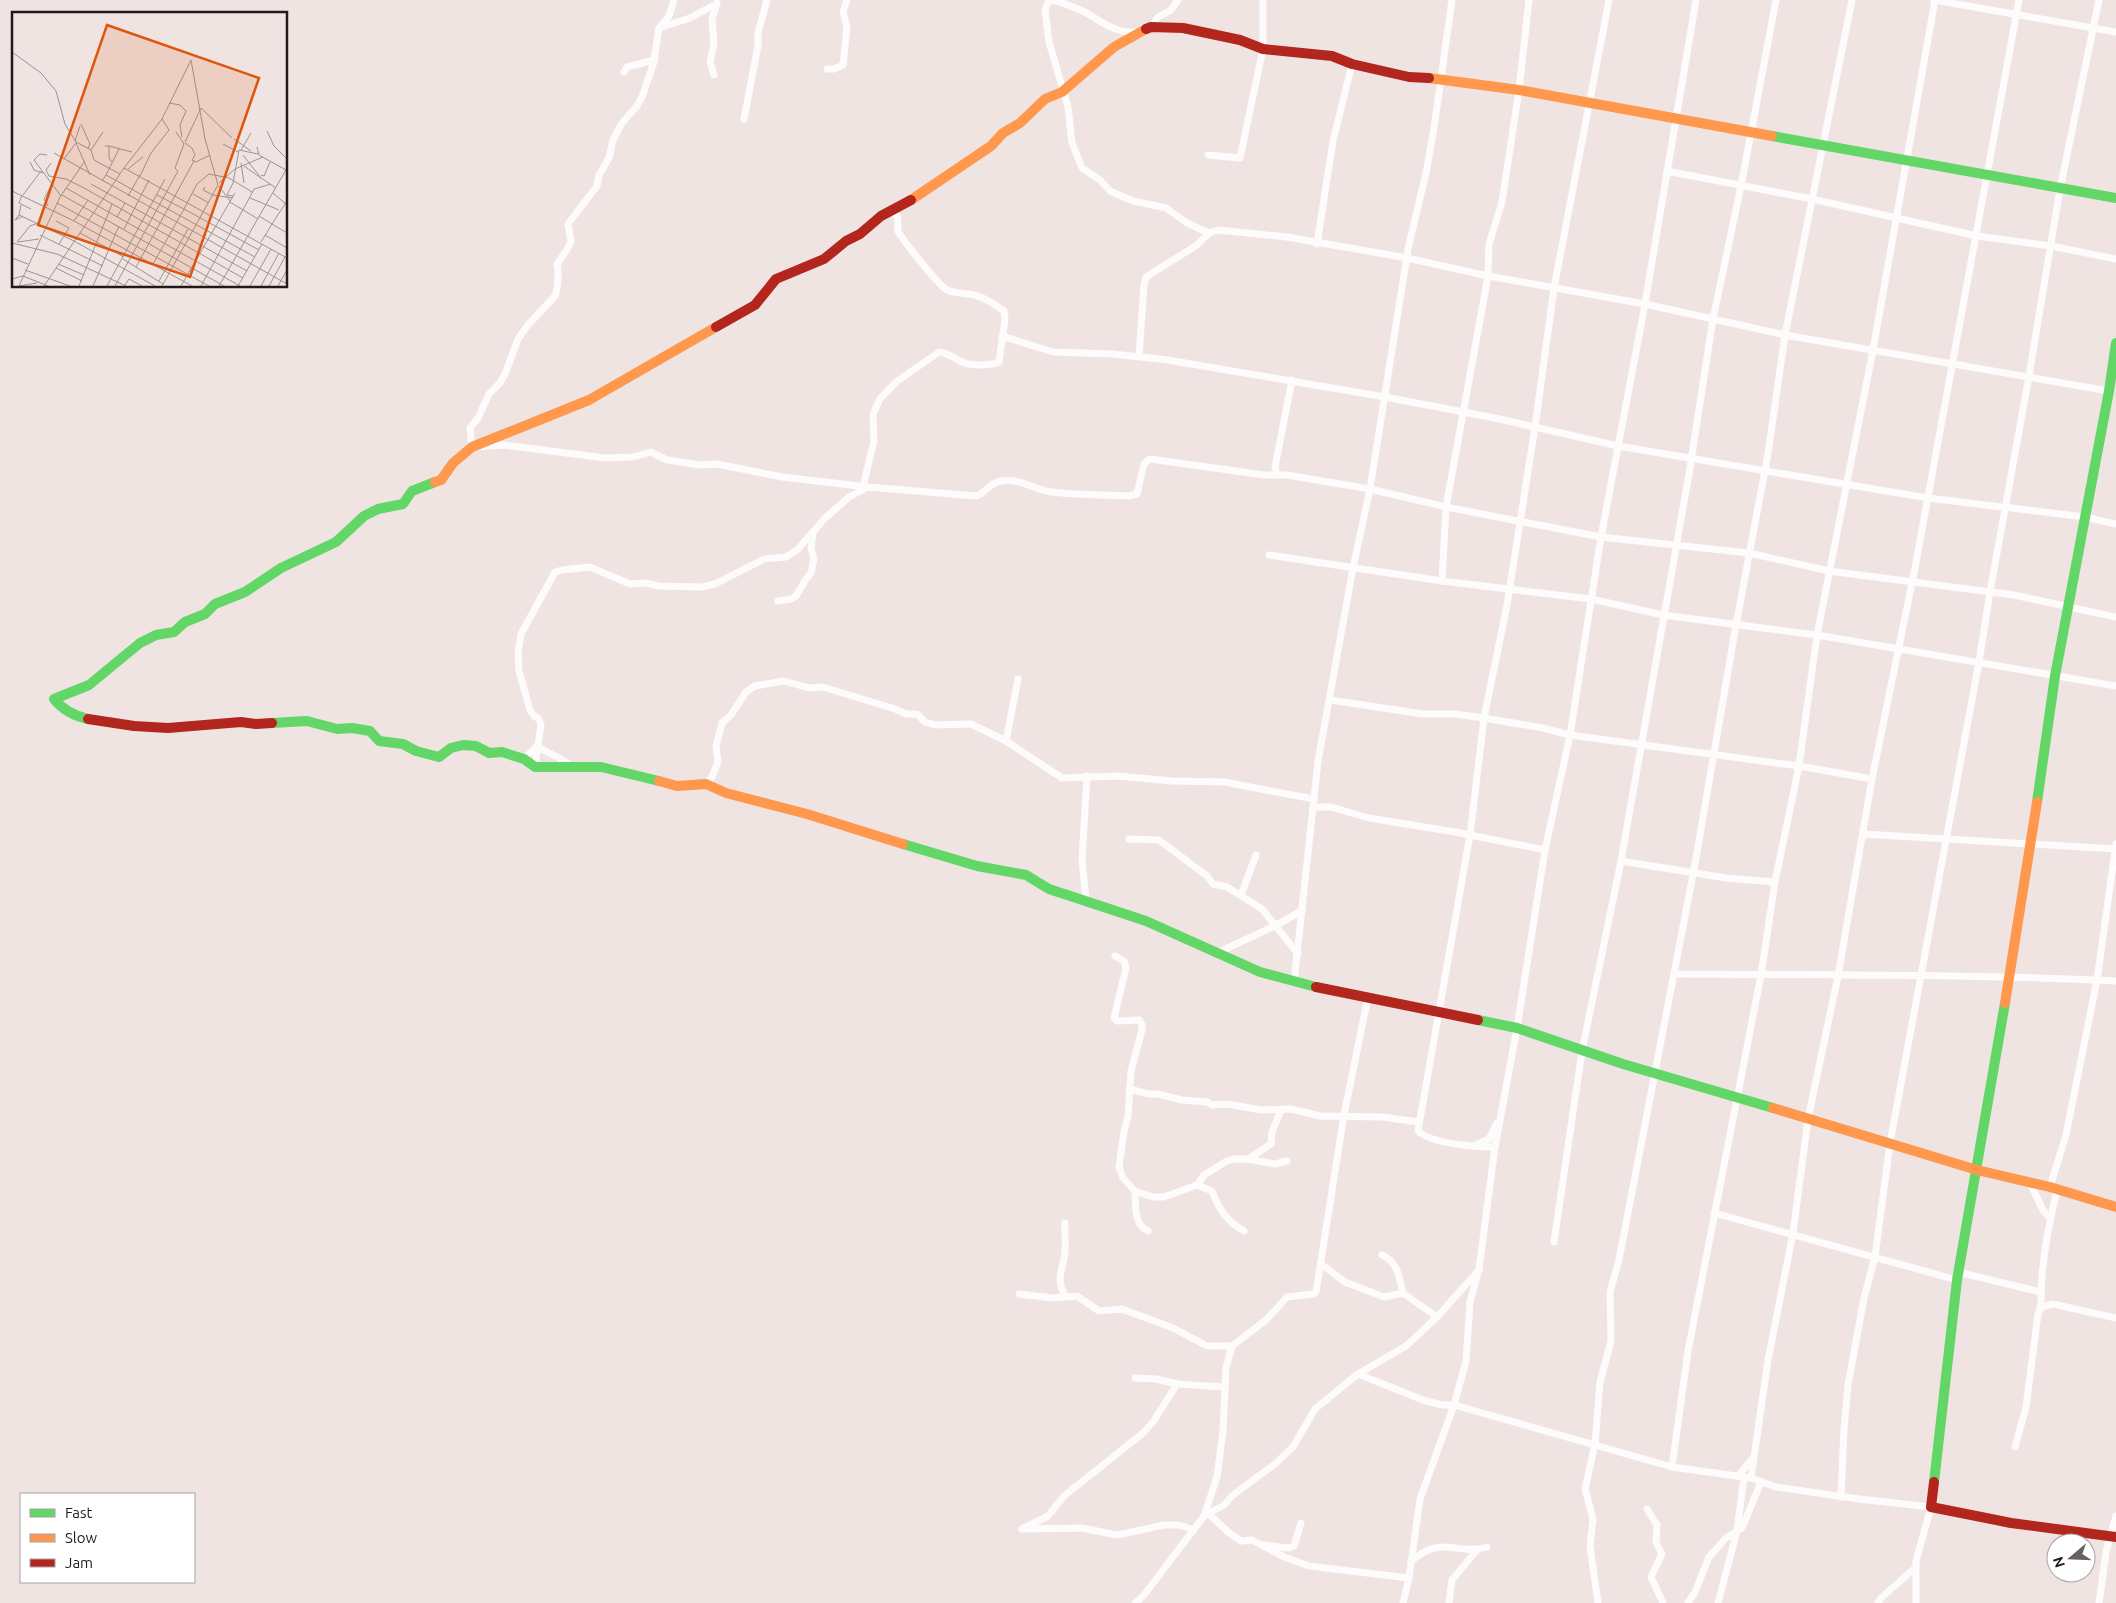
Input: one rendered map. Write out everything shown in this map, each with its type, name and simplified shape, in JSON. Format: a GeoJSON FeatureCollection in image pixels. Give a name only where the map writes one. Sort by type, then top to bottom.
{"type":"FeatureCollection","features":[{"type":"Feature","properties":{"kind":"street"},"geometry":{"type":"LineString","coordinates":[[472,448],[470,428],[478,418],[489,394],[500,383],[505,374],[518,339],[558,291],[556,284],[559,270],[557,264],[564,256],[571,241],[568,224],[597,186],[596,180],[609,158],[613,140],[642,97],[655,59],[659,28],[669,16],[674,0]]}},
{"type":"Feature","properties":{"kind":"street"},"geometry":{"type":"LineString","coordinates":[[744,119],[758,46],[758,33],[767,0]]}},
{"type":"Feature","properties":{"kind":"street"},"geometry":{"type":"LineString","coordinates":[[826,69],[843,66],[847,27],[843,12],[847,0]]}},
{"type":"Feature","properties":{"kind":"street"},"geometry":{"type":"LineString","coordinates":[[1042,0],[1049,42],[1069,113],[1072,143],[1082,168],[1100,180],[1110,191],[1133,201],[1166,208],[1187,223],[1209,233]]}},
{"type":"Feature","properties":{"kind":"street"},"geometry":{"type":"LineString","coordinates":[[1045,10],[1050,0],[1065,3],[1128,33],[1158,26],[1183,28],[1226,36],[1263,49],[1332,56],[1352,64],[1409,77],[1440,79],[1519,90],[2116,198]]}},
{"type":"Feature","properties":{"kind":"street"},"geometry":{"type":"LineString","coordinates":[[1151,28],[1158,17],[1171,10],[1178,0]]}},
{"type":"Feature","properties":{"kind":"street"},"geometry":{"type":"LineString","coordinates":[[1208,155],[1240,158],[1263,49],[1263,0]]}},
{"type":"Feature","properties":{"kind":"street"},"geometry":{"type":"LineString","coordinates":[[1294,982],[1318,761],[1353,568],[1370,489],[1410,237],[1428,164],[1452,0]]}},
{"type":"Feature","properties":{"kind":"street"},"geometry":{"type":"LineString","coordinates":[[1442,581],[1446,508],[1488,276],[1489,244],[1502,202],[1519,90],[1529,0]]}},
{"type":"Feature","properties":{"kind":"street"},"geometry":{"type":"LineString","coordinates":[[1495,1147],[1474,1146],[1424,1136],[1418,1131],[1470,835],[1484,718],[1509,588],[1535,427],[1554,288],[1609,0]]}},
{"type":"Feature","properties":{"kind":"street"},"geometry":{"type":"LineString","coordinates":[[1402,1603],[1411,1561],[1420,1499],[1454,1405],[1466,1362],[1470,1302],[1479,1269],[1495,1147],[1517,1028],[1545,850],[1570,735],[1591,599],[1645,304],[1696,0]]}},
{"type":"Feature","properties":{"kind":"street"},"geometry":{"type":"LineString","coordinates":[[1554,1242],[1582,1051],[1621,861],[1663,615],[1677,545],[1713,319],[1752,132],[1776,0]]}},
{"type":"Feature","properties":{"kind":"street"},"geometry":{"type":"LineString","coordinates":[[1598,1603],[1590,1546],[1593,1519],[1585,1489],[1595,1444],[1600,1382],[1611,1340],[1610,1292],[1619,1260],[1694,873],[1713,755],[1765,470],[1785,335],[1852,0]]}},
{"type":"Feature","properties":{"kind":"street"},"geometry":{"type":"LineString","coordinates":[[1672,1467],[1688,1351],[1761,975],[1775,882],[1799,766],[1817,635],[1873,350],[1935,0],[2116,32]]}},
{"type":"Feature","properties":{"kind":"street"},"geometry":{"type":"LineString","coordinates":[[1718,1603],[1737,1531],[1744,1477],[1753,1459],[1762,1410],[1768,1360],[1792,1233],[1808,1119],[1838,976],[1872,779],[1928,498],[2019,0]]}},
{"type":"Feature","properties":{"kind":"street"},"geometry":{"type":"LineString","coordinates":[[1842,1497],[1844,1429],[1848,1385],[1864,1298],[1875,1257],[1890,1143],[1979,662],[2060,189],[2099,0]]}},
{"type":"Feature","properties":{"kind":"street"},"geometry":{"type":"LineString","coordinates":[[659,28],[690,18],[717,2]]}},
{"type":"Feature","properties":{"kind":"street"},"geometry":{"type":"LineString","coordinates":[[714,75],[710,62],[714,44],[712,19],[717,2]]}},
{"type":"Feature","properties":{"kind":"street"},"geometry":{"type":"LineString","coordinates":[[1138,32],[1097,60],[1062,92],[1045,99],[1020,123],[1003,133],[991,146],[914,198],[890,210],[824,259],[776,279],[756,305],[589,400],[472,448],[453,462],[441,480],[412,491],[404,504],[378,509],[364,516],[336,542],[281,568],[245,592],[215,604],[205,614],[185,622],[174,632],[156,635],[140,643],[89,685],[54,699],[61,708],[78,717],[134,726],[168,728],[241,722],[256,724],[307,721],[337,729],[352,728],[370,731],[379,741],[403,744],[432,756],[441,757],[451,748],[463,745],[476,746],[489,753],[502,752],[524,759],[536,767],[601,767],[677,786],[706,784],[733,795],[807,814],[977,866],[1026,875],[1049,889],[1146,921],[1260,972],[1294,982],[1517,1028],[1656,1074],[1977,1170],[2116,1207]]}},
{"type":"Feature","properties":{"kind":"street"},"geometry":{"type":"LineString","coordinates":[[624,72],[627,67],[655,59]]}},
{"type":"Feature","properties":{"kind":"street"},"geometry":{"type":"LineString","coordinates":[[1317,244],[1333,142],[1352,64]]}},
{"type":"Feature","properties":{"kind":"street"},"geometry":{"type":"LineString","coordinates":[[1667,172],[1812,198],[1977,236],[2051,246],[2116,259]]}},
{"type":"Feature","properties":{"kind":"street"},"geometry":{"type":"LineString","coordinates":[[536,767],[541,724],[530,710],[519,671],[518,653],[521,634],[555,572],[590,567],[630,584],[646,583],[658,586],[702,587],[715,584],[764,559],[786,557],[797,550],[824,519],[865,486],[874,441],[873,414],[880,399],[896,382],[939,352],[950,355],[964,363],[994,364],[999,362],[1005,319],[1004,311],[978,296],[946,289],[934,279],[900,235],[897,216],[890,210]]}},
{"type":"Feature","properties":{"kind":"street"},"geometry":{"type":"LineString","coordinates":[[1139,356],[1146,277],[1197,245],[1209,233],[1223,230],[1287,237],[1317,244],[1407,258],[1488,276],[1645,304],[1785,335],[2109,391]]}},
{"type":"Feature","properties":{"kind":"street"},"geometry":{"type":"LineString","coordinates":[[1002,336],[1053,352],[1139,356],[1292,380],[1535,427],[1618,446],[1928,498],[2085,517],[2116,524]]}},
{"type":"Feature","properties":{"kind":"street"},"geometry":{"type":"LineString","coordinates":[[1916,1603],[1918,1548],[1931,1507],[1957,1276],[1977,1170],[2031,844],[2055,676],[2085,517],[2112,402],[2109,391],[2116,346]]}},
{"type":"Feature","properties":{"kind":"street"},"geometry":{"type":"LineString","coordinates":[[1277,476],[1275,468],[1292,380]]}},
{"type":"Feature","properties":{"kind":"street"},"geometry":{"type":"LineString","coordinates":[[472,448],[504,445],[605,458],[633,457],[651,452],[667,460],[700,465],[717,464],[782,477],[976,496],[980,495],[990,485],[1011,480],[1051,492],[1129,496],[1138,494],[1144,464],[1150,459],[1277,476],[1288,475],[1370,489],[1446,508],[1520,520],[1602,537],[1749,553],[1829,571],[1990,592],[2116,617]]}},
{"type":"Feature","properties":{"kind":"street"},"geometry":{"type":"LineString","coordinates":[[778,601],[792,599],[796,596],[811,573],[814,558],[811,542],[813,532]]}},
{"type":"Feature","properties":{"kind":"street"},"geometry":{"type":"LineString","coordinates":[[1269,555],[1442,581],[1591,599],[1663,615],[1817,635],[2116,686]]}},
{"type":"Feature","properties":{"kind":"street"},"geometry":{"type":"LineString","coordinates":[[1006,741],[1018,679]]}},
{"type":"Feature","properties":{"kind":"street"},"geometry":{"type":"LineString","coordinates":[[706,784],[712,777],[718,762],[716,746],[722,723],[731,714],[746,692],[755,686],[784,680],[809,688],[823,687],[895,709],[902,713],[917,714],[930,724],[971,724],[1006,741],[1059,777],[1118,776],[1172,781],[1224,782],[1314,799]]}},
{"type":"Feature","properties":{"kind":"street"},"geometry":{"type":"LineString","coordinates":[[1330,700],[1423,714],[1455,714],[1484,718],[1543,728],[1570,735],[1799,766],[1872,779]]}},
{"type":"Feature","properties":{"kind":"street"},"geometry":{"type":"LineString","coordinates":[[524,759],[537,746]]}},
{"type":"Feature","properties":{"kind":"street"},"geometry":{"type":"LineString","coordinates":[[537,746],[562,758],[571,766]]}},
{"type":"Feature","properties":{"kind":"street"},"geometry":{"type":"LineString","coordinates":[[1086,902],[1082,859],[1087,776]]}},
{"type":"Feature","properties":{"kind":"street"},"geometry":{"type":"LineString","coordinates":[[1313,807],[1331,807],[1368,818],[1545,850]]}},
{"type":"Feature","properties":{"kind":"street"},"geometry":{"type":"LineString","coordinates":[[1863,834],[2116,848],[2097,980],[2066,1135],[2053,1189],[2041,1292],[2041,1307],[2038,1314],[2026,1407],[2015,1447]]}},
{"type":"Feature","properties":{"kind":"street"},"geometry":{"type":"LineString","coordinates":[[1129,839],[1159,840],[1207,876],[1213,884],[1241,895],[1262,909],[1298,954]]}},
{"type":"Feature","properties":{"kind":"street"},"geometry":{"type":"LineString","coordinates":[[1241,895],[1256,854]]}},
{"type":"Feature","properties":{"kind":"street"},"geometry":{"type":"LineString","coordinates":[[1621,861],[1694,873],[1775,882]]}},
{"type":"Feature","properties":{"kind":"street"},"geometry":{"type":"LineString","coordinates":[[1218,953],[1275,926],[1302,910]]}},
{"type":"Feature","properties":{"kind":"street"},"geometry":{"type":"LineString","coordinates":[[1114,956],[1124,961],[1126,968],[1114,1018],[1117,1020],[1138,1020],[1142,1024],[1129,1089],[1128,1117],[1124,1131],[1119,1168],[1123,1178],[1135,1191],[1153,1198],[1164,1197],[1197,1185],[1204,1175],[1227,1160],[1248,1159],[1275,1164],[1287,1161]]}},
{"type":"Feature","properties":{"kind":"street"},"geometry":{"type":"LineString","coordinates":[[1674,974],[1838,976],[1921,974],[2116,981]]}},
{"type":"Feature","properties":{"kind":"street"},"geometry":{"type":"LineString","coordinates":[[1207,1515],[1218,1477],[1223,1431],[1226,1368],[1232,1346],[1266,1320],[1282,1300],[1287,1297],[1315,1293],[1344,1115],[1368,997]]}},
{"type":"Feature","properties":{"kind":"street"},"geometry":{"type":"LineString","coordinates":[[1129,1089],[1182,1100],[1206,1102],[1212,1105],[1227,1104],[1260,1110],[1291,1109],[1320,1116],[1390,1117],[1419,1122]]}},
{"type":"Feature","properties":{"kind":"street"},"geometry":{"type":"LineString","coordinates":[[1248,1159],[1271,1144],[1272,1132],[1281,1110]]}},
{"type":"Feature","properties":{"kind":"street"},"geometry":{"type":"LineString","coordinates":[[1474,1146],[1488,1139],[1501,1116]]}},
{"type":"Feature","properties":{"kind":"street"},"geometry":{"type":"LineString","coordinates":[[2030,1183],[2043,1210],[2050,1218]]}},
{"type":"Feature","properties":{"kind":"street"},"geometry":{"type":"LineString","coordinates":[[1197,1185],[1212,1190],[1218,1206],[1226,1218],[1244,1231]]}},
{"type":"Feature","properties":{"kind":"street"},"geometry":{"type":"LineString","coordinates":[[1135,1191],[1137,1221],[1141,1228],[1148,1231]]}},
{"type":"Feature","properties":{"kind":"street"},"geometry":{"type":"LineString","coordinates":[[1714,1213],[1875,1257],[1957,1276],[2041,1292]]}},
{"type":"Feature","properties":{"kind":"street"},"geometry":{"type":"LineString","coordinates":[[1065,1223],[1065,1251],[1059,1278],[1066,1296]]}},
{"type":"Feature","properties":{"kind":"street"},"geometry":{"type":"LineString","coordinates":[[1382,1255],[1391,1259],[1395,1266],[1403,1293],[1437,1317]]}},
{"type":"Feature","properties":{"kind":"street"},"geometry":{"type":"LineString","coordinates":[[1321,1264],[1345,1282],[1384,1297],[1403,1293]]}},
{"type":"Feature","properties":{"kind":"street"},"geometry":{"type":"LineString","coordinates":[[1135,1603],[1144,1595],[1207,1515],[1224,1505],[1232,1495],[1293,1447],[1315,1408],[1358,1374],[1406,1346],[1437,1317],[1479,1269]]}},
{"type":"Feature","properties":{"kind":"street"},"geometry":{"type":"LineString","coordinates":[[1019,1294],[1053,1298],[1078,1296],[1099,1311],[1122,1309],[1173,1328],[1207,1346],[1232,1346]]}},
{"type":"Feature","properties":{"kind":"street"},"geometry":{"type":"LineString","coordinates":[[2041,1307],[2053,1304],[2116,1318]]}},
{"type":"Feature","properties":{"kind":"street"},"geometry":{"type":"LineString","coordinates":[[1358,1374],[1423,1400],[1442,1405],[1454,1405],[1672,1467],[1744,1477],[1776,1487],[1931,1507],[2011,1523],[2113,1537]]}},
{"type":"Feature","properties":{"kind":"street"},"geometry":{"type":"LineString","coordinates":[[1134,1378],[1156,1379],[1177,1384],[1225,1387]]}},
{"type":"Feature","properties":{"kind":"street"},"geometry":{"type":"LineString","coordinates":[[1177,1384],[1153,1422],[1143,1433],[1064,1496],[1048,1516],[1022,1529],[1082,1528],[1117,1535],[1164,1525],[1178,1525],[1194,1530]]}},
{"type":"Feature","properties":{"kind":"street"},"geometry":{"type":"LineString","coordinates":[[1744,1477],[1753,1459]]}},
{"type":"Feature","properties":{"kind":"street"},"geometry":{"type":"LineString","coordinates":[[1688,1603],[1695,1592],[1708,1557],[1726,1538],[1742,1528],[1761,1482]]}},
{"type":"Feature","properties":{"kind":"street"},"geometry":{"type":"LineString","coordinates":[[1648,1509],[1657,1525],[1656,1542],[1662,1554],[1651,1578],[1663,1603]]}},
{"type":"Feature","properties":{"kind":"street"},"geometry":{"type":"LineString","coordinates":[[1207,1515],[1235,1537],[1245,1541],[1252,1540],[1284,1557],[1309,1566],[1408,1578]]}},
{"type":"Feature","properties":{"kind":"street"},"geometry":{"type":"LineString","coordinates":[[2099,1603],[2116,1516]]}},
{"type":"Feature","properties":{"kind":"street"},"geometry":{"type":"LineString","coordinates":[[1264,1545],[1289,1548],[1294,1546],[1301,1523]]}},
{"type":"Feature","properties":{"kind":"street"},"geometry":{"type":"LineString","coordinates":[[1411,1561],[1422,1552],[1436,1546],[1477,1550],[1487,1547]]}},
{"type":"Feature","properties":{"kind":"street"},"geometry":{"type":"LineString","coordinates":[[1413,1547],[1422,1552]]}},
{"type":"Feature","properties":{"kind":"street"},"geometry":{"type":"LineString","coordinates":[[1450,1603],[1452,1580],[1477,1550]]}},
{"type":"Feature","properties":{"kind":"street"},"geometry":{"type":"LineString","coordinates":[[1878,1603],[1881,1598],[1916,1567]]}},
{"type":"Feature","properties":{"kind":"traffic: fast"},"geometry":{"type":"LineString","coordinates":[[1772,136],[2116,198]]}},
{"type":"Feature","properties":{"kind":"traffic: fast"},"geometry":{"type":"LineString","coordinates":[[2037,802],[2055,676],[2109,391],[2116,343]]}},
{"type":"Feature","properties":{"kind":"traffic: fast"},"geometry":{"type":"LineString","coordinates":[[88,719],[69,712],[54,699],[89,685],[140,643],[156,635],[174,632],[185,622],[205,614],[215,604],[245,592],[281,568],[336,542],[364,516],[378,509],[403,504],[412,491],[435,482]]}},
{"type":"Feature","properties":{"kind":"traffic: fast"},"geometry":{"type":"LineString","coordinates":[[272,723],[307,721],[337,729],[352,728],[370,731],[379,741],[403,744],[416,751],[439,757],[451,748],[463,745],[476,746],[489,753],[502,752],[524,759],[535,767],[601,767],[659,781]]}},
{"type":"Feature","properties":{"kind":"traffic: fast"},"geometry":{"type":"LineString","coordinates":[[903,844],[977,866],[1026,875],[1049,889],[1146,921],[1260,972],[1316,987]]}},
{"type":"Feature","properties":{"kind":"traffic: fast"},"geometry":{"type":"LineString","coordinates":[[1934,1482],[1957,1280],[2005,1003]]}},
{"type":"Feature","properties":{"kind":"traffic: fast"},"geometry":{"type":"LineString","coordinates":[[1478,1020],[1517,1028],[1623,1064],[1773,1108]]}},
{"type":"Feature","properties":{"kind":"traffic: slow"},"geometry":{"type":"LineString","coordinates":[[911,200],[991,146],[1003,133],[1020,123],[1045,99],[1062,92],[1114,47],[1146,29]]}},
{"type":"Feature","properties":{"kind":"traffic: slow"},"geometry":{"type":"LineString","coordinates":[[1429,78],[1519,90],[1772,136]]}},
{"type":"Feature","properties":{"kind":"traffic: slow"},"geometry":{"type":"LineString","coordinates":[[435,482],[441,480],[453,463],[472,447],[589,400],[716,327]]}},
{"type":"Feature","properties":{"kind":"traffic: slow"},"geometry":{"type":"LineString","coordinates":[[659,781],[677,786],[706,784],[726,793],[807,814],[903,844]]}},
{"type":"Feature","properties":{"kind":"traffic: slow"},"geometry":{"type":"LineString","coordinates":[[2005,1003],[2037,802]]}},
{"type":"Feature","properties":{"kind":"traffic: slow"},"geometry":{"type":"LineString","coordinates":[[1773,1108],[1977,1170],[2050,1187],[2116,1207]]}},
{"type":"Feature","properties":{"kind":"traffic: jam"},"geometry":{"type":"LineString","coordinates":[[1146,29],[1151,27],[1183,28],[1240,40],[1263,49],[1332,56],[1352,64],[1409,77],[1429,78]]}},
{"type":"Feature","properties":{"kind":"traffic: jam"},"geometry":{"type":"LineString","coordinates":[[716,327],[755,305],[776,279],[824,259],[846,241],[860,234],[881,216],[911,200]]}},
{"type":"Feature","properties":{"kind":"traffic: jam"},"geometry":{"type":"LineString","coordinates":[[88,719],[134,726],[168,728],[241,722],[256,724],[272,723]]}},
{"type":"Feature","properties":{"kind":"traffic: jam"},"geometry":{"type":"LineString","coordinates":[[1316,987],[1478,1020]]}},
{"type":"Feature","properties":{"kind":"traffic: jam"},"geometry":{"type":"LineString","coordinates":[[1934,1482],[1931,1507],[2011,1523],[2116,1537]]}}]}
